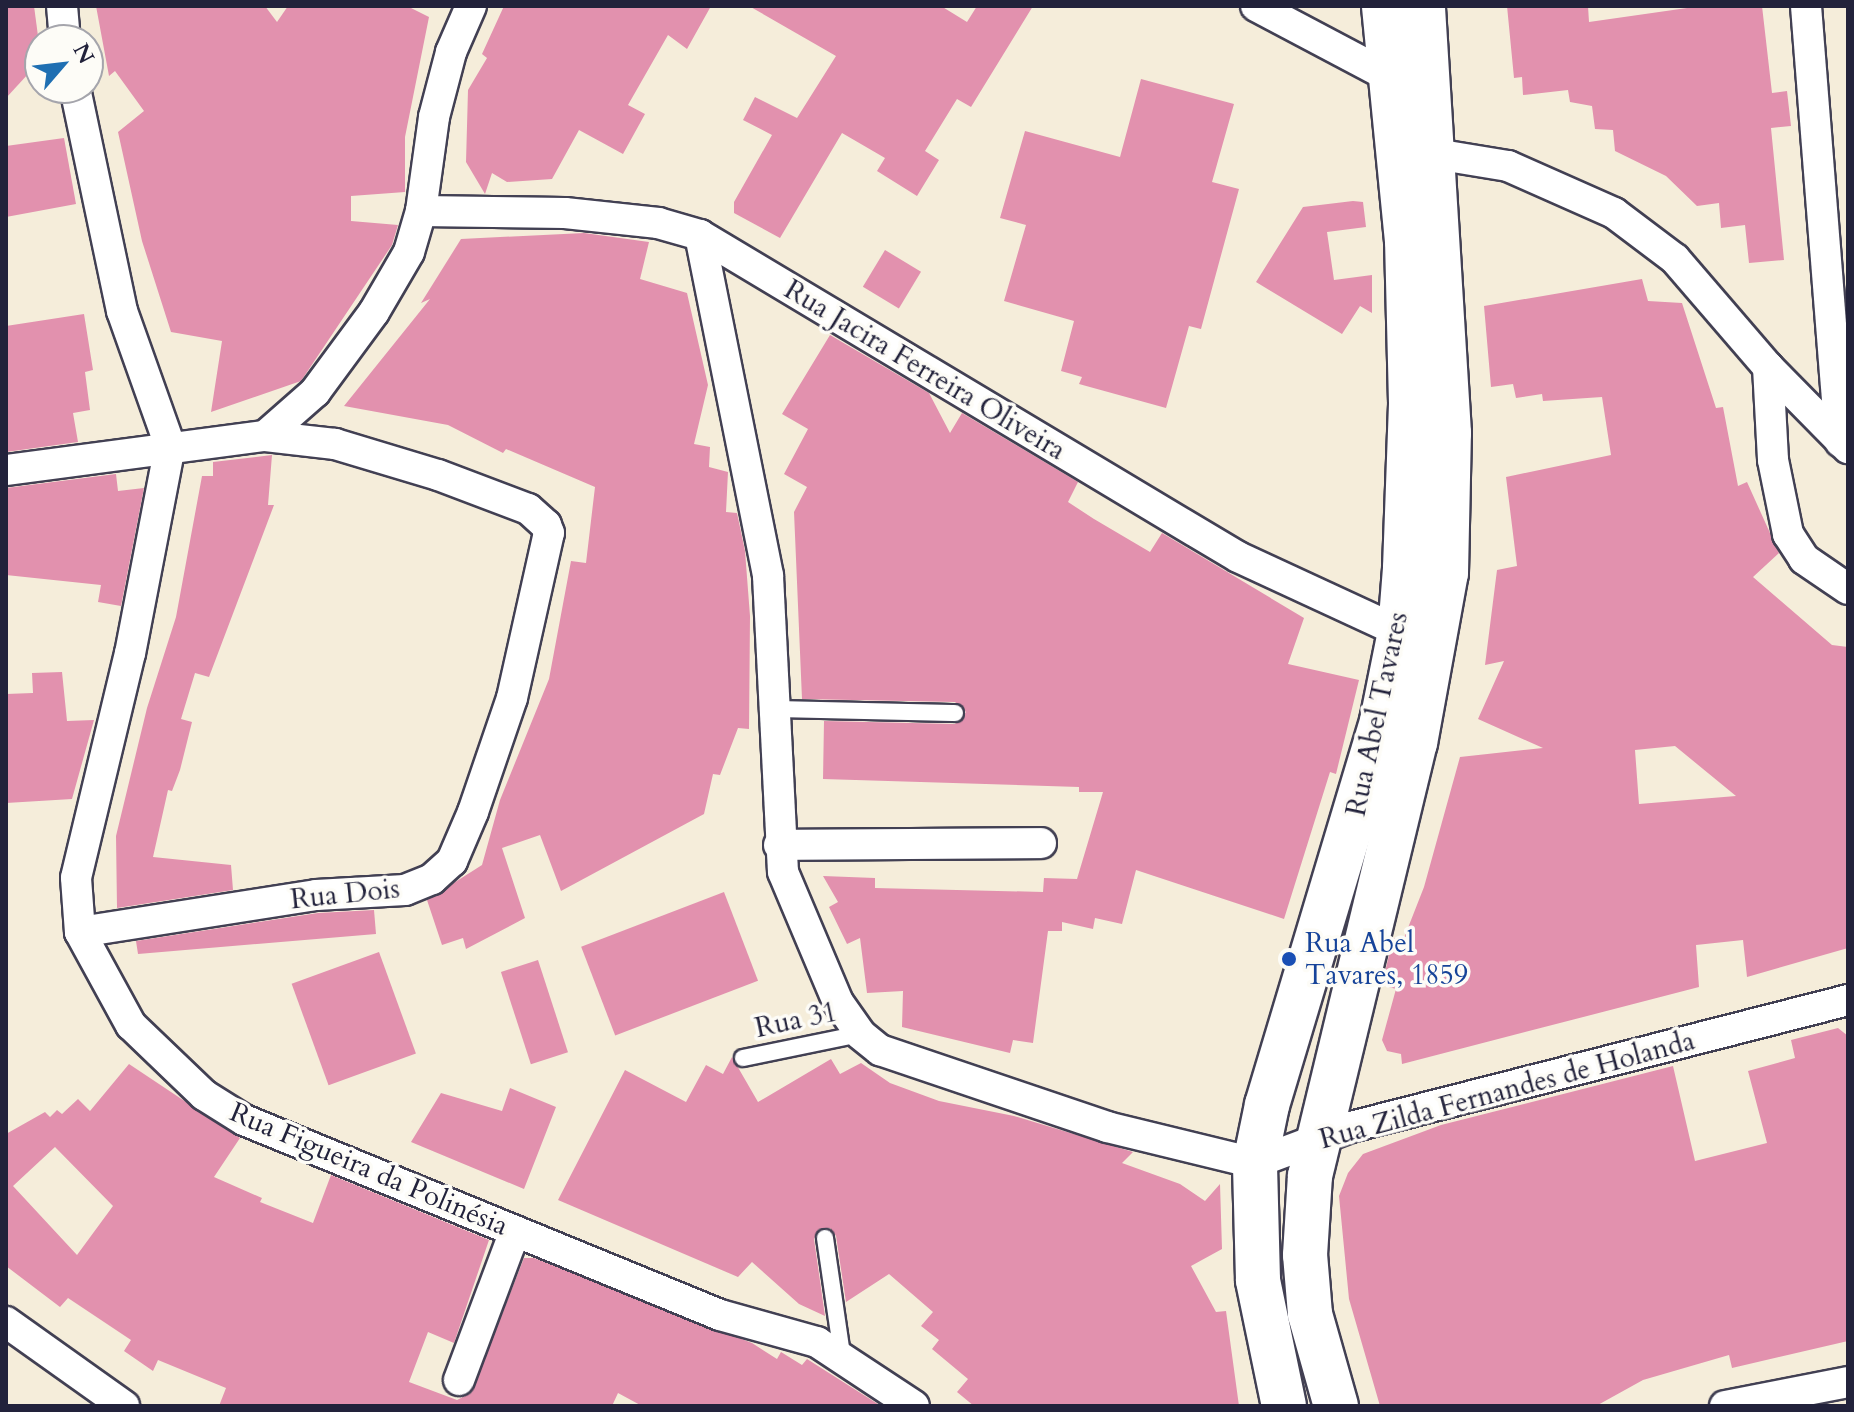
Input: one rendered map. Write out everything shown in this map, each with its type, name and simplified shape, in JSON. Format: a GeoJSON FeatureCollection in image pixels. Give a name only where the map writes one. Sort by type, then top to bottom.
{"type":"FeatureCollection","features":[{"type":"Feature","properties":{"kind":"street"},"geometry":{"type":"LineString","coordinates":[[6,470],[170,446],[265,436],[315,392],[374,312],[409,252],[421,211],[434,117],[451,52],[471,6]]}},
{"type":"Feature","properties":{"kind":"street"},"geometry":{"type":"LineString","coordinates":[[1256,6],[1392,78]]}},
{"type":"Feature","properties":{"kind":"street","name":"Rua Abel Tavares"},"geometry":{"type":"LineString","coordinates":[[1284,1406],[1258,1280],[1255,1163],[1267,1105],[1353,827],[1400,632],[1411,403],[1407,241],[1384,6]]}},
{"type":"Feature","properties":{"kind":"street","name":"Rua Abel Tavares"},"geometry":{"type":"LineString","coordinates":[[1336,1406],[1310,1314],[1305,1255],[1318,1139],[1421,715],[1446,573],[1449,433],[1435,154],[1423,6]]}},
{"type":"Feature","properties":{"kind":"street"},"geometry":{"type":"LineString","coordinates":[[1806,6],[1844,445]]}},
{"type":"Feature","properties":{"kind":"street"},"geometry":{"type":"LineString","coordinates":[[78,104],[122,311],[170,446]]}},
{"type":"Feature","properties":{"kind":"street"},"geometry":{"type":"LineString","coordinates":[[1435,154],[1508,166],[1614,213],[1675,259],[1768,367],[1844,445]]}},
{"type":"Feature","properties":{"kind":"street","name":"Rua Jacira Ferreira Oliveira"},"geometry":{"type":"LineString","coordinates":[[421,211],[606,216],[700,235],[1238,557],[1400,632]]}},
{"type":"Feature","properties":{"kind":"street"},"geometry":{"type":"LineString","coordinates":[[700,235],[768,576],[779,845],[783,872],[807,938],[838,1002],[860,1034],[906,1062],[1107,1127],[1255,1163]]}},
{"type":"Feature","properties":{"kind":"street"},"geometry":{"type":"LineString","coordinates":[[1768,367],[1773,460],[1788,534],[1804,559],[1848,589]]}},
{"type":"Feature","properties":{"kind":"street","name":"Rua Dois"},"geometry":{"type":"LineString","coordinates":[[80,932],[316,895],[405,890],[443,871],[459,850],[512,698],[549,533],[528,509],[451,480],[335,444],[265,436]]}},
{"type":"Feature","properties":{"kind":"street","name":"Rua Figueira da Polinésia"},"geometry":{"type":"LineString","coordinates":[[170,446],[130,653],[79,849],[75,907],[80,932],[131,1025],[204,1095],[271,1132],[720,1315],[842,1354],[914,1406]]}},
{"type":"Feature","properties":{"kind":"street"},"geometry":{"type":"LineString","coordinates":[[779,845],[1041,843]]}},
{"type":"Feature","properties":{"kind":"street","name":"Rua Zilda Fernandes de Holanda"},"geometry":{"type":"LineString","coordinates":[[1255,1163],[1318,1139],[1848,1000]]}},
{"type":"Feature","properties":{"kind":"street"},"geometry":{"type":"LineString","coordinates":[[459,1380],[515,1231]]}},
{"type":"Feature","properties":{"kind":"street"},"geometry":{"type":"LineString","coordinates":[[6,1322],[124,1406]]}},
{"type":"Feature","properties":{"kind":"street"},"geometry":{"type":"LineString","coordinates":[[1725,1406],[1848,1382]]}},
{"type":"Feature","properties":{"kind":"lane"},"geometry":{"type":"LineString","coordinates":[[774,709],[955,713]]}},
{"type":"Feature","properties":{"kind":"lane","name":"Rua 31"},"geometry":{"type":"LineString","coordinates":[[743,1058],[860,1034]]}},
{"type":"Feature","properties":{"kind":"lane"},"geometry":{"type":"LineString","coordinates":[[825,1238],[842,1354]]}},
{"type":"Feature","properties":{"kind":"building"},"geometry":{"type":"Polygon","coordinates":[[[6,6],[34,6],[36,24],[24,24],[24,78],[6,98],[6,6]]]}},
{"type":"Feature","properties":{"kind":"building"},"geometry":{"type":"Polygon","coordinates":[[[96,6],[265,6],[277,22],[288,6],[407,6],[429,17],[405,137],[405,192],[351,196],[351,221],[398,225],[392,245],[301,381],[211,412],[222,341],[171,332],[142,241],[118,132],[144,111],[115,71],[109,76],[104,49],[104,24],[99,24],[96,6]]]}},
{"type":"Feature","properties":{"kind":"building"},"geometry":{"type":"Polygon","coordinates":[[[504,6],[711,6],[687,49],[668,35],[628,105],[645,114],[623,154],[579,130],[552,179],[507,182],[492,173],[485,194],[466,162],[468,90],[487,58],[482,54],[504,6]]]}},
{"type":"Feature","properties":{"kind":"building"},"geometry":{"type":"Polygon","coordinates":[[[749,6],[941,6],[967,22],[977,6],[1033,6],[971,107],[957,99],[925,151],[939,160],[917,196],[877,171],[885,158],[842,133],[780,238],[734,213],[734,202],[772,135],[743,120],[755,97],[797,118],[836,56],[749,6]]]}},
{"type":"Feature","properties":{"kind":"building"},"geometry":{"type":"Polygon","coordinates":[[[1507,6],[1588,6],[1589,22],[1701,6],[1762,6],[1772,93],[1787,91],[1791,126],[1771,128],[1784,260],[1749,263],[1745,225],[1721,228],[1719,203],[1697,206],[1666,176],[1615,151],[1613,130],[1595,129],[1592,106],[1570,102],[1568,90],[1523,95],[1522,77],[1514,78],[1507,6]]]}},
{"type":"Feature","properties":{"kind":"building"},"geometry":{"type":"Polygon","coordinates":[[[1141,79],[1234,104],[1212,182],[1239,189],[1201,329],[1189,326],[1166,408],[1079,384],[1082,377],[1061,371],[1074,321],[1004,301],[1026,225],[1000,218],[1025,131],[1120,157],[1141,79]]]}},
{"type":"Feature","properties":{"kind":"building"},"geometry":{"type":"Polygon","coordinates":[[[64,138],[76,204],[6,217],[6,146],[64,138]]]}},
{"type":"Feature","properties":{"kind":"building"},"geometry":{"type":"Polygon","coordinates":[[[1363,202],[1366,227],[1327,232],[1334,280],[1372,275],[1372,313],[1360,306],[1342,334],[1256,282],[1303,207],[1363,202]]]}},
{"type":"Feature","properties":{"kind":"building"},"geometry":{"type":"Polygon","coordinates":[[[584,233],[649,242],[640,279],[687,293],[708,385],[694,444],[710,447],[709,467],[728,472],[726,512],[737,513],[745,551],[750,616],[749,729],[738,728],[720,775],[713,774],[704,814],[561,891],[540,835],[502,848],[525,918],[466,949],[463,938],[442,945],[427,900],[482,865],[500,800],[549,679],[571,561],[586,563],[595,487],[506,449],[503,453],[448,425],[344,406],[430,299],[421,303],[461,239],[584,233]]]}},
{"type":"Feature","properties":{"kind":"building"},"geometry":{"type":"Polygon","coordinates":[[[885,250],[921,272],[899,308],[863,287],[885,250]]]}},
{"type":"Feature","properties":{"kind":"building"},"geometry":{"type":"Polygon","coordinates":[[[1642,279],[1648,301],[1682,303],[1716,408],[1723,407],[1738,486],[1747,482],[1779,553],[1753,577],[1832,645],[1848,647],[1848,948],[1747,977],[1743,940],[1696,945],[1699,987],[1402,1064],[1401,1054],[1387,1051],[1382,1040],[1396,989],[1382,985],[1393,938],[1404,938],[1424,887],[1460,757],[1543,748],[1478,719],[1504,661],[1485,665],[1497,570],[1517,566],[1506,477],[1611,455],[1602,397],[1543,401],[1542,394],[1516,398],[1513,384],[1491,387],[1484,306],[1642,279]],[[1675,746],[1635,750],[1639,804],[1736,796],[1675,746]]]}},
{"type":"Feature","properties":{"kind":"building"},"geometry":{"type":"Polygon","coordinates":[[[84,314],[93,370],[85,372],[90,410],[73,413],[78,442],[6,452],[6,326],[84,314]]]}},
{"type":"Feature","properties":{"kind":"building"},"geometry":{"type":"Polygon","coordinates":[[[830,335],[929,393],[950,433],[962,413],[1078,482],[1068,502],[1094,519],[1150,552],[1162,533],[1304,618],[1288,664],[1359,680],[1336,774],[1330,772],[1284,919],[1136,870],[1122,924],[1095,918],[1093,929],[1062,922],[1062,931],[1048,931],[1033,1043],[1013,1040],[1010,1053],[902,1027],[903,991],[867,993],[860,938],[847,944],[829,907],[838,902],[823,876],[875,878],[875,888],[1043,892],[1044,878],[1077,879],[1103,792],[1079,792],[1079,787],[823,779],[824,721],[955,724],[966,712],[955,702],[802,699],[794,512],[807,487],[784,474],[808,429],[782,414],[830,335]]]}},
{"type":"Feature","properties":{"kind":"building"},"geometry":{"type":"Polygon","coordinates":[[[272,455],[268,505],[274,505],[209,677],[195,673],[181,719],[192,722],[180,770],[172,791],[168,790],[153,857],[231,865],[233,890],[117,908],[116,836],[147,708],[176,617],[202,476],[213,476],[213,462],[272,455]]]}},
{"type":"Feature","properties":{"kind":"building"},"geometry":{"type":"Polygon","coordinates":[[[116,474],[118,491],[144,488],[121,606],[98,602],[101,585],[6,575],[6,488],[116,474]]]}},
{"type":"Feature","properties":{"kind":"building"},"geometry":{"type":"Polygon","coordinates":[[[62,672],[67,721],[94,720],[72,799],[6,803],[6,694],[33,693],[32,673],[62,672]]]}},
{"type":"Feature","properties":{"kind":"building"},"geometry":{"type":"Polygon","coordinates":[[[724,892],[758,981],[615,1036],[581,947],[724,892]]]}},
{"type":"Feature","properties":{"kind":"building"},"geometry":{"type":"Polygon","coordinates":[[[374,910],[376,934],[138,954],[136,941],[318,913],[374,910]]]}},
{"type":"Feature","properties":{"kind":"building"},"geometry":{"type":"Polygon","coordinates":[[[379,952],[416,1053],[329,1085],[292,984],[379,952]]]}},
{"type":"Feature","properties":{"kind":"building"},"geometry":{"type":"Polygon","coordinates":[[[538,960],[568,1052],[531,1064],[501,972],[538,960]]]}},
{"type":"Feature","properties":{"kind":"building"},"geometry":{"type":"Polygon","coordinates":[[[1838,1028],[1848,1036],[1848,1341],[1732,1368],[1729,1355],[1643,1380],[1596,1406],[1380,1406],[1349,1299],[1339,1196],[1348,1173],[1363,1154],[1441,1125],[1673,1066],[1695,1161],[1767,1143],[1748,1071],[1795,1058],[1791,1040],[1838,1028]]]}},
{"type":"Feature","properties":{"kind":"building"},"geometry":{"type":"Polygon","coordinates":[[[732,1057],[758,1102],[831,1059],[840,1074],[861,1063],[890,1083],[939,1101],[1014,1116],[1133,1152],[1122,1163],[1180,1184],[1205,1201],[1220,1184],[1222,1249],[1191,1266],[1216,1312],[1226,1311],[1239,1406],[974,1406],[957,1392],[968,1379],[932,1349],[939,1340],[921,1326],[933,1312],[889,1274],[846,1302],[836,1236],[830,1228],[819,1229],[814,1239],[825,1316],[799,1304],[752,1262],[738,1277],[558,1200],[625,1070],[686,1102],[706,1065],[723,1074],[732,1057]]]}},
{"type":"Feature","properties":{"kind":"building"},"geometry":{"type":"Polygon","coordinates":[[[129,1064],[240,1138],[214,1177],[262,1198],[260,1202],[313,1223],[331,1175],[489,1240],[454,1343],[428,1332],[409,1382],[457,1400],[471,1393],[524,1258],[534,1258],[752,1343],[777,1359],[781,1352],[802,1365],[807,1359],[881,1406],[642,1406],[618,1393],[612,1406],[219,1406],[226,1388],[158,1360],[153,1371],[124,1351],[131,1340],[68,1298],[60,1307],[6,1266],[6,1134],[45,1112],[50,1117],[57,1110],[62,1114],[78,1099],[90,1111],[129,1064]],[[55,1147],[13,1186],[77,1255],[113,1206],[55,1147]]]}},
{"type":"Feature","properties":{"kind":"building"},"geometry":{"type":"Polygon","coordinates":[[[510,1088],[556,1107],[524,1189],[411,1142],[441,1093],[502,1111],[510,1088]]]}},
{"type":"Feature","properties":{"kind":"place","name":"Rua Abel Tavares, 1859"},"geometry":{"type":"Point","coordinates":[1289,959]}}]}
